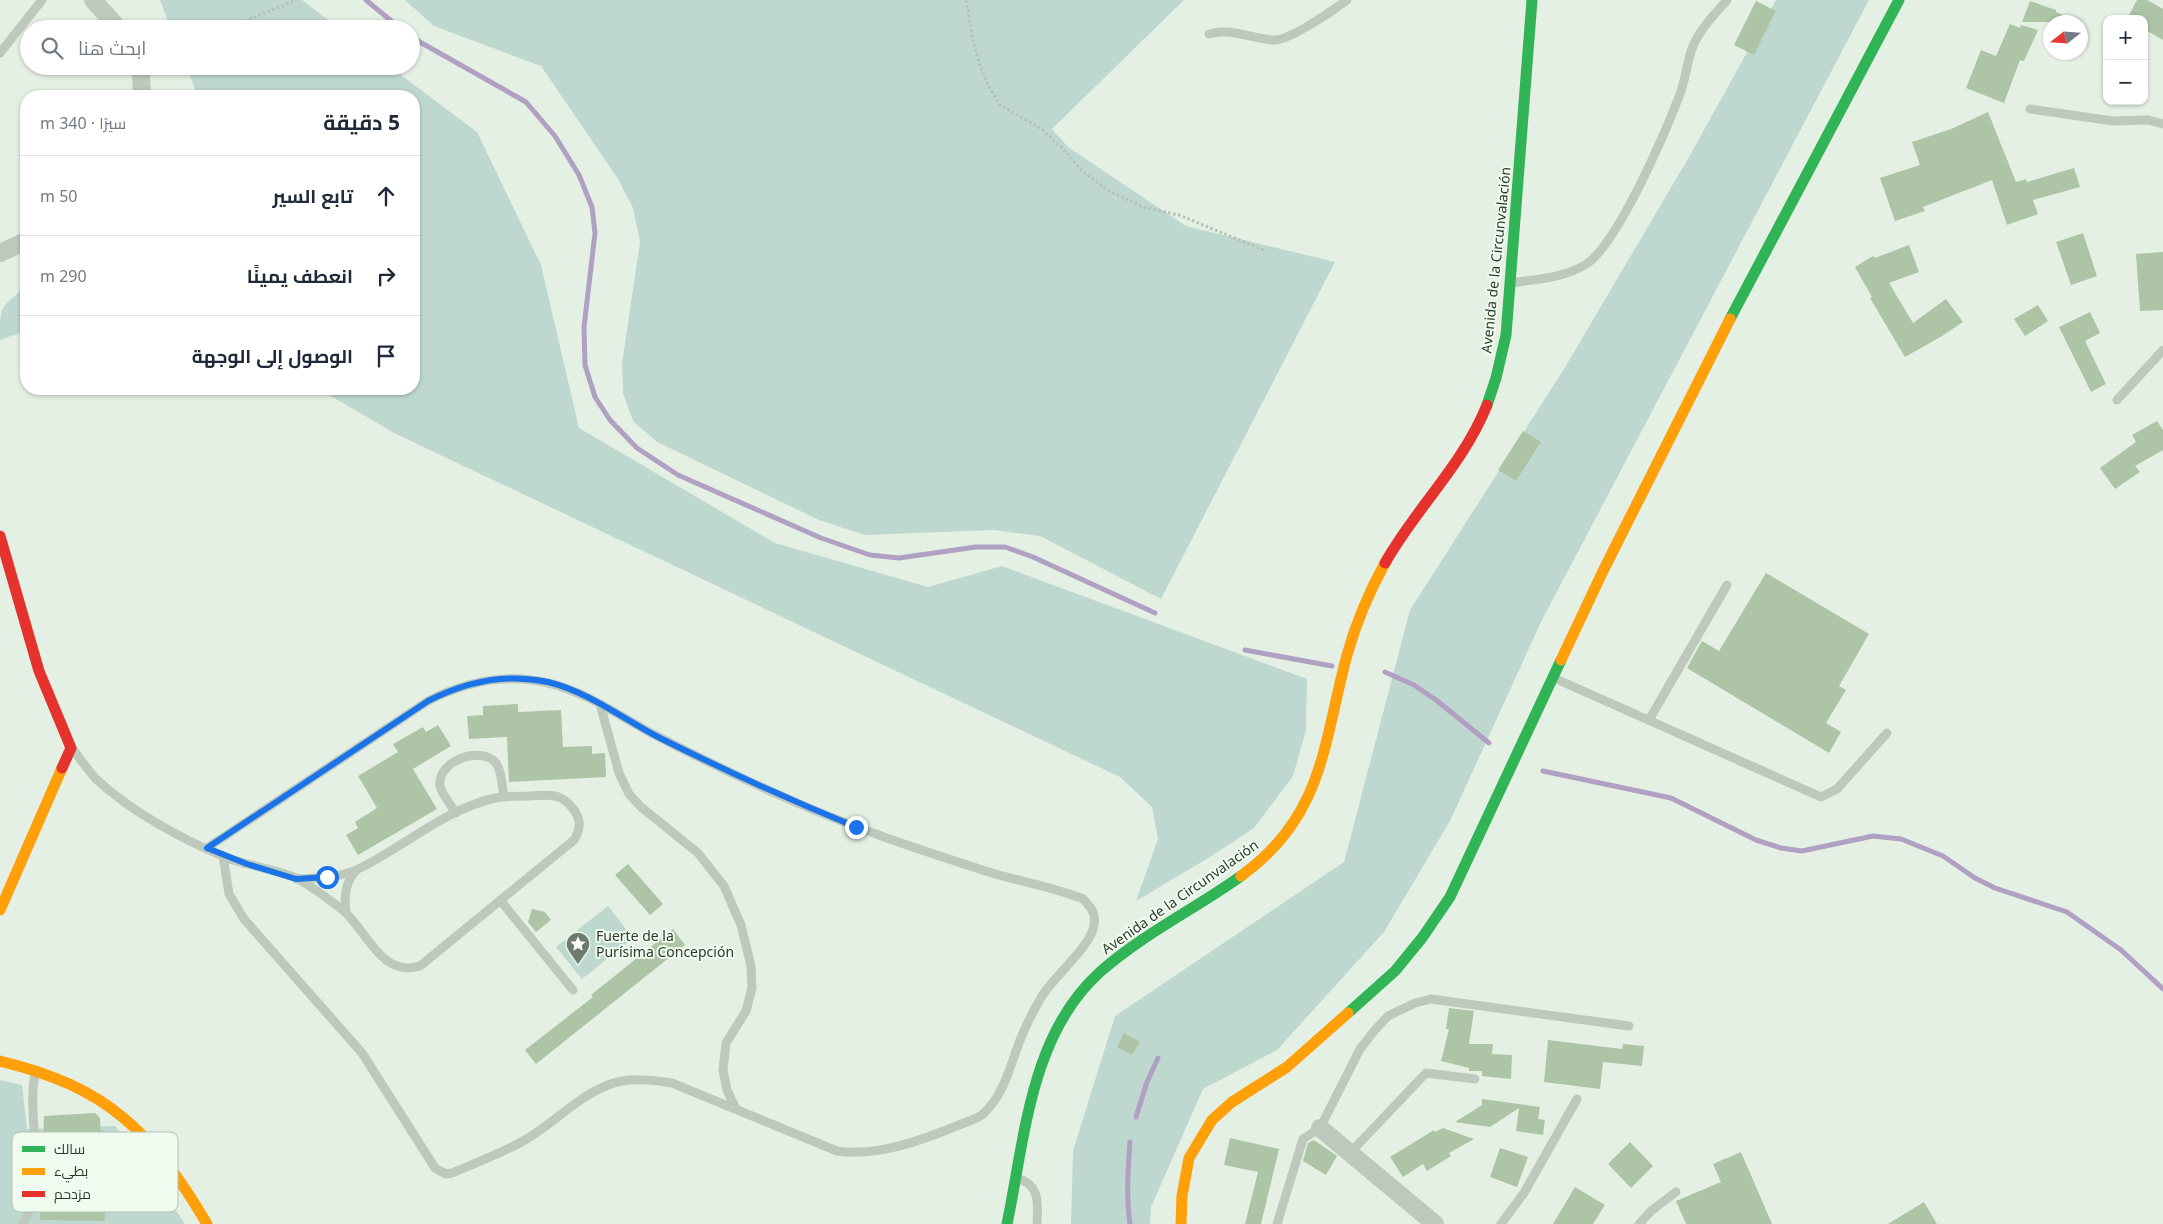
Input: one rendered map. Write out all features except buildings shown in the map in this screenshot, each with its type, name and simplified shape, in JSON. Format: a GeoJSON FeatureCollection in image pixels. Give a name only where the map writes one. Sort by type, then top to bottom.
{"type":"FeatureCollection","features":[{"type":"Feature","properties":{"kind":"street"},"geometry":{"type":"LineString","coordinates":[[93,0],[111,20]]}},
{"type":"Feature","properties":{"kind":"street","name":"Avenida de la Circunvalación"},"geometry":{"type":"LineString","coordinates":[[1007,1224],[1018,1178],[1032,1096],[1044,1057],[1054,1033],[1084,989],[1098,975],[1138,942],[1256,864],[1289,831],[1303,809],[1323,757],[1348,655],[1367,599],[1404,532],[1467,446],[1484,414],[1500,367],[1511,284],[1532,0]]}},
{"type":"Feature","properties":{"kind":"street"},"geometry":{"type":"LineString","coordinates":[[1181,1224],[1182,1196],[1189,1158],[1212,1120],[1232,1102],[1287,1067],[1395,971],[1422,938],[1450,897],[1603,571],[1730,318],[1899,0]]}},
{"type":"Feature","properties":{"kind":"street"},"geometry":{"type":"LineString","coordinates":[[141,75],[142,90]]}},
{"type":"Feature","properties":{"kind":"street"},"geometry":{"type":"LineString","coordinates":[[0,253],[20,244]]}},
{"type":"Feature","properties":{"kind":"street"},"geometry":{"type":"LineString","coordinates":[[0,536],[44,686],[71,748],[0,910]]}},
{"type":"Feature","properties":{"kind":"street"},"geometry":{"type":"LineString","coordinates":[[0,1061],[36,1070],[79,1086],[122,1113],[141,1132]]}},
{"type":"Feature","properties":{"kind":"street"},"geometry":{"type":"LineString","coordinates":[[1320,1128],[1435,1224]]}},
{"type":"Feature","properties":{"kind":"street"},"geometry":{"type":"LineString","coordinates":[[178,1176],[207,1224]]}},
{"type":"Feature","properties":{"kind":"lane"},"geometry":{"type":"LineString","coordinates":[[26,20],[42,0]]}},
{"type":"Feature","properties":{"kind":"lane"},"geometry":{"type":"LineString","coordinates":[[1210,34],[1224,31],[1273,40],[1287,38],[1347,0]]}},
{"type":"Feature","properties":{"kind":"lane"},"geometry":{"type":"LineString","coordinates":[[1511,284],[1561,275],[1586,264],[1597,254],[1639,187],[1657,149],[1681,91],[1689,58],[1698,36],[1726,0]]}},
{"type":"Feature","properties":{"kind":"lane"},"geometry":{"type":"LineString","coordinates":[[0,53],[20,28]]}},
{"type":"Feature","properties":{"kind":"lane"},"geometry":{"type":"LineString","coordinates":[[2030,109],[2113,122],[2148,120],[2163,124]]}},
{"type":"Feature","properties":{"kind":"lane"},"geometry":{"type":"LineString","coordinates":[[2117,400],[2163,350]]}},
{"type":"Feature","properties":{"kind":"lane"},"geometry":{"type":"LineString","coordinates":[[1649,720],[1727,585]]}},
{"type":"Feature","properties":{"kind":"lane"},"geometry":{"type":"LineString","coordinates":[[1553,678],[1821,797],[1837,789],[1887,733]]}},
{"type":"Feature","properties":{"kind":"lane"},"geometry":{"type":"LineString","coordinates":[[207,848],[428,701],[446,692],[486,680],[528,679],[568,688],[719,768],[787,799],[927,852],[998,875],[1083,899],[1091,907],[1095,917],[1093,931],[1056,977],[1032,1013],[1023,1032],[1004,1085],[990,1106],[981,1116],[929,1137],[898,1145],[851,1153],[837,1151],[672,1083],[649,1080],[608,1084],[521,1142],[452,1174],[440,1172],[435,1168],[362,1052],[244,919],[229,894],[223,856]]}},
{"type":"Feature","properties":{"kind":"lane"},"geometry":{"type":"LineString","coordinates":[[600,704],[619,773],[629,794],[641,807],[698,853],[724,886],[742,925],[751,966],[752,988],[746,1011],[726,1043],[723,1070],[727,1090],[736,1109]]}},
{"type":"Feature","properties":{"kind":"lane"},"geometry":{"type":"LineString","coordinates":[[71,748],[95,778],[142,814],[223,856],[296,879],[346,913],[390,964],[409,970],[420,966],[574,840],[579,833],[580,823],[578,814],[572,807],[564,800],[555,796],[492,799],[456,813],[356,870],[327,877],[296,879]]}},
{"type":"Feature","properties":{"kind":"lane"},"geometry":{"type":"LineString","coordinates":[[456,813],[441,789],[441,778],[449,764],[468,756],[475,754],[492,760],[497,764],[504,797]]}},
{"type":"Feature","properties":{"kind":"lane"},"geometry":{"type":"LineString","coordinates":[[346,913],[345,891],[349,878],[356,870]]}},
{"type":"Feature","properties":{"kind":"lane"},"geometry":{"type":"LineString","coordinates":[[500,900],[573,990]]}},
{"type":"Feature","properties":{"kind":"lane"},"geometry":{"type":"LineString","coordinates":[[1277,1224],[1303,1139],[1320,1128],[1360,1049],[1388,1016],[1415,1003],[1431,999],[1629,1026]]}},
{"type":"Feature","properties":{"kind":"lane"},"geometry":{"type":"LineString","coordinates":[[34,1132],[33,1089],[36,1070]]}},
{"type":"Feature","properties":{"kind":"lane"},"geometry":{"type":"LineString","coordinates":[[1350,1153],[1426,1073],[1475,1079]]}},
{"type":"Feature","properties":{"kind":"lane"},"geometry":{"type":"LineString","coordinates":[[1501,1224],[1524,1193],[1577,1099]]}},
{"type":"Feature","properties":{"kind":"lane"},"geometry":{"type":"LineString","coordinates":[[1018,1178],[1027,1181],[1034,1188],[1037,1198],[1038,1224]]}},
{"type":"Feature","properties":{"kind":"lane"},"geometry":{"type":"LineString","coordinates":[[1639,1224],[1651,1211],[1676,1192]]}},
{"type":"Feature","properties":{"kind":"lane"},"geometry":{"type":"LineString","coordinates":[[22,1224],[29,1212]]}},
{"type":"Feature","properties":{"kind":"path"},"geometry":{"type":"LineString","coordinates":[[248,20],[296,0]]}},
{"type":"Feature","properties":{"kind":"path"},"geometry":{"type":"LineString","coordinates":[[966,0],[972,40],[979,63],[988,85],[1000,105],[1042,129],[1070,155],[1081,170],[1109,191],[1143,207],[1179,216],[1266,251]]}},
{"type":"Feature","properties":{"kind":"shaded area"},"geometry":{"type":"Polygon","coordinates":[[[160,0],[302,0],[328,20],[168,20],[160,0]]]}},
{"type":"Feature","properties":{"kind":"shaded area"},"geometry":{"type":"Polygon","coordinates":[[[405,0],[1184,0],[1052,129],[1068,147],[1186,226],[1335,262],[1161,599],[1040,536],[993,530],[865,535],[819,520],[657,442],[633,421],[623,393],[622,364],[640,242],[633,208],[618,179],[541,66],[434,26],[405,0]]]}},
{"type":"Feature","properties":{"kind":"shaded area"},"geometry":{"type":"Polygon","coordinates":[[[1776,0],[1869,0],[1542,620],[1450,821],[1384,932],[1277,1050],[1203,1089],[1151,1207],[1150,1224],[1071,1224],[1073,1151],[1115,1016],[1344,862],[1410,610],[1564,369],[1689,157],[1776,0]]]}},
{"type":"Feature","properties":{"kind":"shaded area"},"geometry":{"type":"Polygon","coordinates":[[[190,75],[401,75],[477,132],[541,265],[579,428],[775,543],[928,587],[1002,566],[1307,679],[1306,730],[1293,776],[1254,828],[1210,857],[1136,901],[1158,839],[1152,807],[1120,777],[396,434],[329,395],[420,395],[420,90],[195,89],[190,75]]]}},
{"type":"Feature","properties":{"kind":"shaded area"},"geometry":{"type":"Polygon","coordinates":[[[20,291],[20,333],[0,340],[1,313],[11,299],[20,291]]]}},
{"type":"Feature","properties":{"kind":"shaded area"},"geometry":{"type":"Polygon","coordinates":[[[608,906],[633,938],[582,979],[556,947],[608,906]]]}},
{"type":"Feature","properties":{"kind":"shaded area"},"geometry":{"type":"Polygon","coordinates":[[[0,1080],[22,1085],[27,1129],[115,1126],[120,1132],[12,1132],[12,1212],[177,1212],[185,1224],[0,1224],[0,1080]]]}},
{"type":"Feature","properties":{"kind":"waterway"},"geometry":{"type":"LineString","coordinates":[[366,0],[390,20]]}},
{"type":"Feature","properties":{"kind":"waterway"},"geometry":{"type":"LineString","coordinates":[[420,42],[526,102],[555,136],[579,175],[592,207],[595,233],[584,327],[585,365],[595,397],[610,420],[637,448],[678,475],[821,538],[870,555],[899,558],[976,547],[1005,547],[1033,557],[1155,613]]}},
{"type":"Feature","properties":{"kind":"waterway"},"geometry":{"type":"LineString","coordinates":[[1245,650],[1332,666]]}},
{"type":"Feature","properties":{"kind":"waterway"},"geometry":{"type":"LineString","coordinates":[[1385,672],[1414,685],[1436,700],[1489,743]]}},
{"type":"Feature","properties":{"kind":"waterway"},"geometry":{"type":"LineString","coordinates":[[1543,771],[1671,798],[1756,840],[1781,848],[1802,851],[1873,836],[1901,839],[1943,856],[1975,878],[1995,888],[2067,912],[2121,950],[2163,989]]}},
{"type":"Feature","properties":{"kind":"waterway"},"geometry":{"type":"LineString","coordinates":[[1136,1117],[1147,1082],[1158,1058]]}},
{"type":"Feature","properties":{"kind":"waterway"},"geometry":{"type":"LineString","coordinates":[[1130,1142],[1128,1193],[1130,1224]]}},
{"type":"Feature","properties":{"kind":"traffic: fast"},"geometry":{"type":"LineString","coordinates":[[1487,405],[1496,378],[1506,335],[1532,0]]}},
{"type":"Feature","properties":{"kind":"traffic: fast"},"geometry":{"type":"LineString","coordinates":[[1730,319],[1899,0]]}},
{"type":"Feature","properties":{"kind":"traffic: fast"},"geometry":{"type":"LineString","coordinates":[[1348,1013],[1395,971],[1422,938],[1450,897],[1561,660]]}},
{"type":"Feature","properties":{"kind":"traffic: fast"},"geometry":{"type":"LineString","coordinates":[[1007,1224],[1034,1089],[1058,1026],[1077,997],[1100,972],[1117,958],[1241,876]]}},
{"type":"Feature","properties":{"kind":"traffic: slow"},"geometry":{"type":"LineString","coordinates":[[1561,660],[1603,571],[1730,319]]}},
{"type":"Feature","properties":{"kind":"traffic: slow"},"geometry":{"type":"LineString","coordinates":[[1241,876],[1268,853],[1289,829],[1305,803],[1325,748],[1354,631],[1368,596],[1385,563]]}},
{"type":"Feature","properties":{"kind":"traffic: slow"},"geometry":{"type":"LineString","coordinates":[[0,910],[62,768]]}},
{"type":"Feature","properties":{"kind":"traffic: slow"},"geometry":{"type":"LineString","coordinates":[[1181,1224],[1182,1196],[1189,1158],[1212,1120],[1232,1102],[1287,1067],[1348,1013]]}},
{"type":"Feature","properties":{"kind":"traffic: slow"},"geometry":{"type":"LineString","coordinates":[[0,1061],[70,1084],[98,1099],[139,1132]]}},
{"type":"Feature","properties":{"kind":"traffic: slow"},"geometry":{"type":"LineString","coordinates":[[178,1179],[207,1224]]}},
{"type":"Feature","properties":{"kind":"traffic: jam"},"geometry":{"type":"LineString","coordinates":[[1385,563],[1465,447],[1487,405]]}},
{"type":"Feature","properties":{"kind":"traffic: jam"},"geometry":{"type":"LineString","coordinates":[[0,536],[39,671],[71,748],[62,768]]}},
{"type":"Feature","properties":{"kind":"place","name":"Fuerte de la Purísima Concepción"},"geometry":{"type":"Point","coordinates":[578,965]}},
{"type":"Feature","properties":{"kind":"route"},"geometry":{"type":"LineString","coordinates":[[327,877],[296,879],[223,856],[207,848],[273,806],[428,701],[466,685],[486,680],[507,678],[548,682],[568,688],[719,768],[787,799],[856,827]]}}]}
